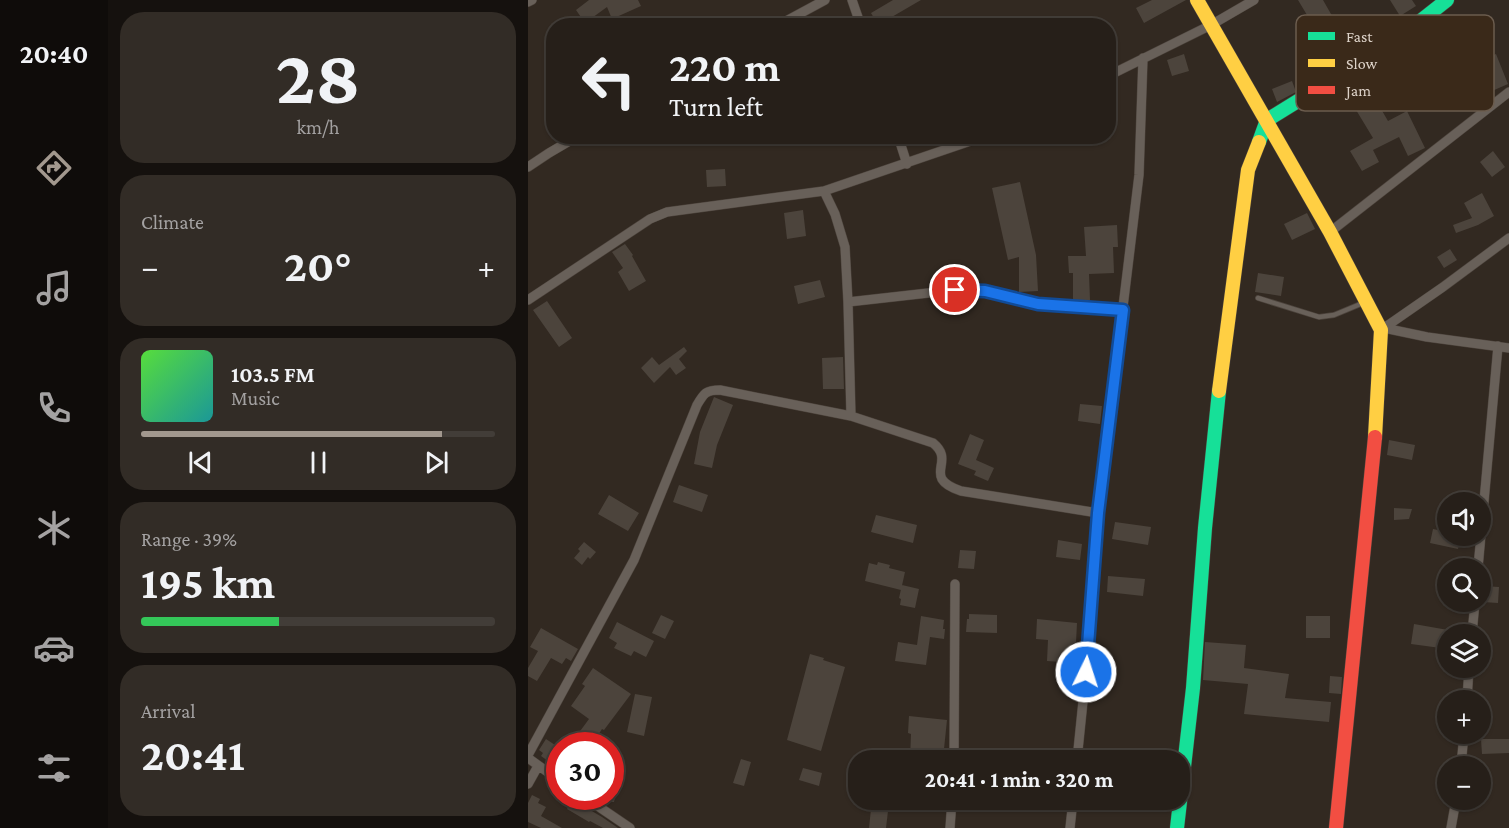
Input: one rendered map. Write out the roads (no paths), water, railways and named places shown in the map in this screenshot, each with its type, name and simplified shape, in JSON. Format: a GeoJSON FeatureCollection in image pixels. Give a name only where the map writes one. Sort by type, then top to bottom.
{"type":"FeatureCollection","features":[{"type":"Feature","properties":{"kind":"street"},"geometry":{"type":"LineString","coordinates":[[792,18],[825,0]]}},
{"type":"Feature","properties":{"kind":"street"},"geometry":{"type":"LineString","coordinates":[[852,0],[858,18]]}},
{"type":"Feature","properties":{"kind":"street"},"geometry":{"type":"LineString","coordinates":[[1197,0],[1330,232],[1365,302],[1383,329],[1375,446],[1336,828]]}},
{"type":"Feature","properties":{"kind":"street"},"geometry":{"type":"LineString","coordinates":[[1116,72],[1211,25],[1254,0]]}},
{"type":"Feature","properties":{"kind":"street"},"geometry":{"type":"LineString","coordinates":[[1428,15],[1447,0]]}},
{"type":"Feature","properties":{"kind":"street"},"geometry":{"type":"LineString","coordinates":[[1078,750],[1098,513],[1139,175],[1143,58]]}},
{"type":"Feature","properties":{"kind":"street"},"geometry":{"type":"LineString","coordinates":[[1494,104],[1509,92]]}},
{"type":"Feature","properties":{"kind":"street"},"geometry":{"type":"LineString","coordinates":[[1177,828],[1193,688],[1205,528],[1221,371],[1248,170],[1267,120],[1296,102]]}},
{"type":"Feature","properties":{"kind":"street"},"geometry":{"type":"LineString","coordinates":[[1330,232],[1485,111]]}},
{"type":"Feature","properties":{"kind":"street"},"geometry":{"type":"LineString","coordinates":[[528,167],[564,144]]}},
{"type":"Feature","properties":{"kind":"street"},"geometry":{"type":"LineString","coordinates":[[901,144],[907,164]]}},
{"type":"Feature","properties":{"kind":"street"},"geometry":{"type":"LineString","coordinates":[[528,300],[650,219],[667,212],[825,191],[963,144]]}},
{"type":"Feature","properties":{"kind":"street"},"geometry":{"type":"LineString","coordinates":[[825,191],[845,247],[850,416]]}},
{"type":"Feature","properties":{"kind":"street"},"geometry":{"type":"LineString","coordinates":[[1383,329],[1509,238]]}},
{"type":"Feature","properties":{"kind":"street"},"geometry":{"type":"LineString","coordinates":[[848,302],[955,290],[985,291],[1038,304],[1123,310]]}},
{"type":"Feature","properties":{"kind":"street"},"geometry":{"type":"LineString","coordinates":[[1383,329],[1509,348]]}},
{"type":"Feature","properties":{"kind":"street"},"geometry":{"type":"LineString","coordinates":[[1479,558],[1498,346]]}},
{"type":"Feature","properties":{"kind":"street"},"geometry":{"type":"LineString","coordinates":[[546,771],[528,757],[634,561],[693,415],[703,395],[710,390],[720,390],[850,416],[933,443],[940,448],[942,456],[940,474],[942,482],[961,491],[1098,513]]}},
{"type":"Feature","properties":{"kind":"street"},"geometry":{"type":"LineString","coordinates":[[954,750],[955,584]]}},
{"type":"Feature","properties":{"kind":"street"},"geometry":{"type":"LineString","coordinates":[[528,784],[538,766]]}},
{"type":"Feature","properties":{"kind":"street"},"geometry":{"type":"LineString","coordinates":[[603,810],[629,828]]}},
{"type":"Feature","properties":{"kind":"street"},"geometry":{"type":"LineString","coordinates":[[950,828],[951,810]]}},
{"type":"Feature","properties":{"kind":"street"},"geometry":{"type":"LineString","coordinates":[[1070,828],[1072,810]]}},
{"type":"Feature","properties":{"kind":"street"},"geometry":{"type":"LineString","coordinates":[[1451,828],[1454,810]]}},
{"type":"Feature","properties":{"kind":"lane"},"geometry":{"type":"LineString","coordinates":[[1258,298],[1319,317],[1334,315],[1365,302]]}}]}
